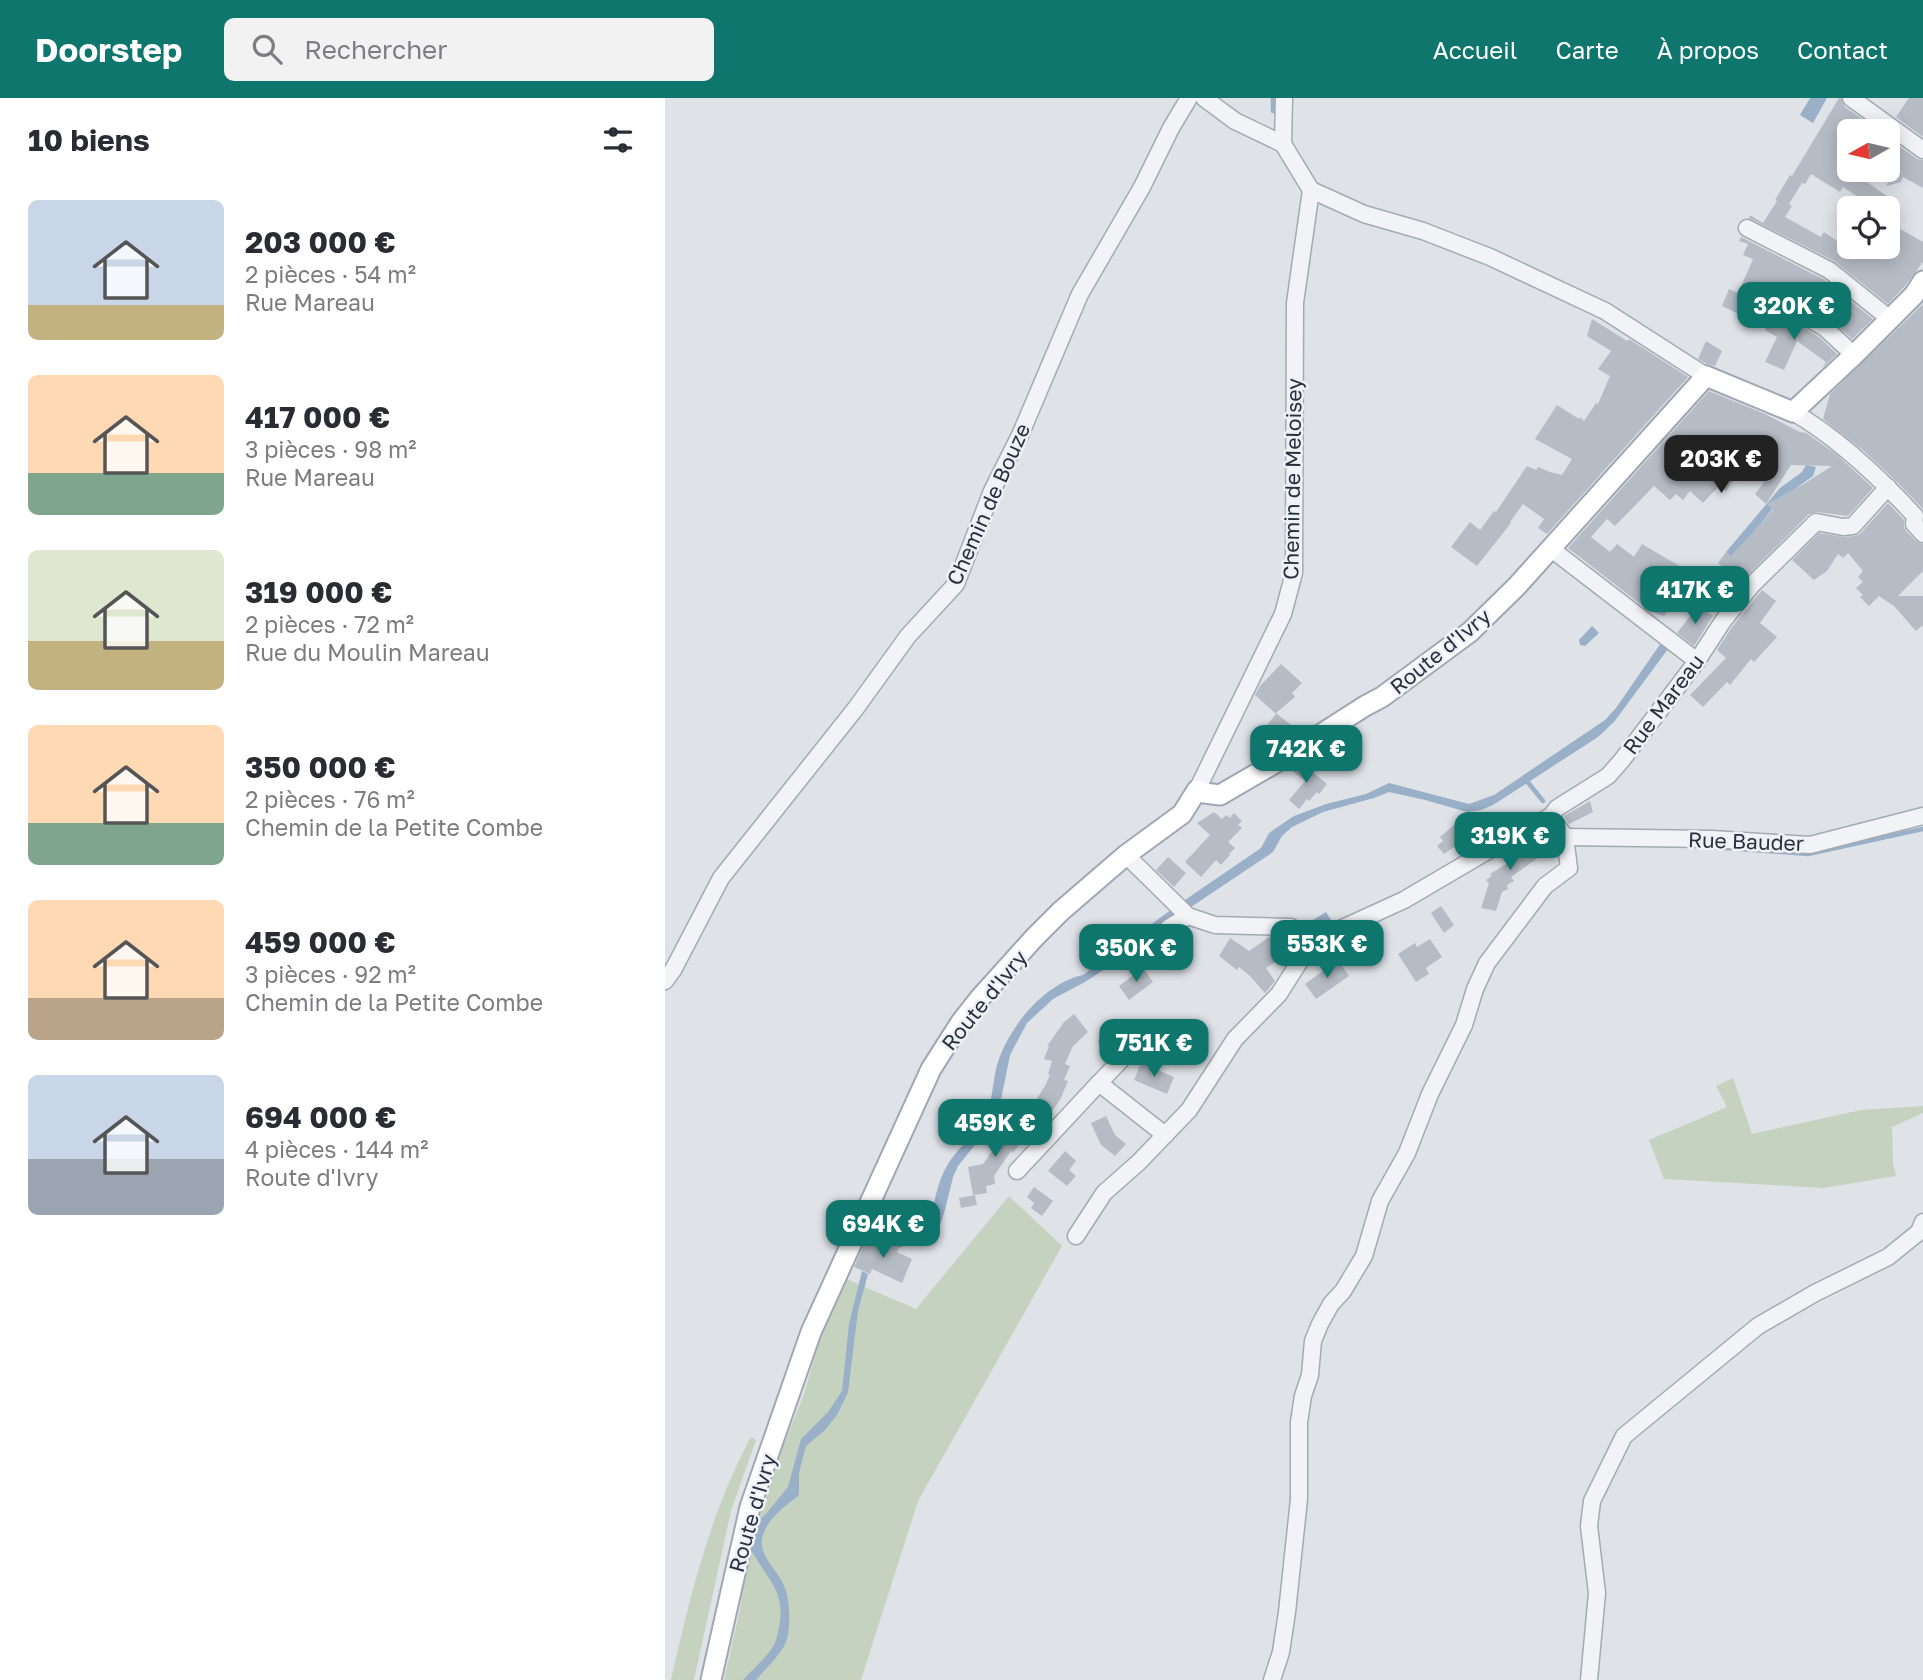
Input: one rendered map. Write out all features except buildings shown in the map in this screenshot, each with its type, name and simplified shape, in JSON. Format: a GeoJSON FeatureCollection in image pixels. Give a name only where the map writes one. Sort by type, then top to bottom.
{"type":"FeatureCollection","features":[{"type":"Feature","properties":{"kind":"main road"},"geometry":{"type":"LineString","coordinates":[[1706,376],[1793,412],[1914,295],[1923,281]]}},
{"type":"Feature","properties":{"kind":"main road","name":"Route d'Ivry"},"geometry":{"type":"LineString","coordinates":[[711,1680],[750,1507],[811,1332],[922,1087],[961,1022],[1061,911],[1126,855],[1182,814],[1197,790],[1220,795],[1382,697],[1470,632],[1515,587],[1706,376]]}},
{"type":"Feature","properties":{"kind":"street","name":"Chemin de Bouze"},"geometry":{"type":"LineString","coordinates":[[665,981],[721,878],[856,708],[908,636],[956,584],[992,491],[1021,433],[1080,294],[1142,187],[1189,98]]}},
{"type":"Feature","properties":{"kind":"street"},"geometry":{"type":"LineString","coordinates":[[1204,98],[1235,121],[1283,144]]}},
{"type":"Feature","properties":{"kind":"street"},"geometry":{"type":"LineString","coordinates":[[1284,98],[1283,144],[1311,190],[1364,214],[1490,257],[1605,311],[1706,376]]}},
{"type":"Feature","properties":{"kind":"street"},"geometry":{"type":"LineString","coordinates":[[1851,98],[1923,150]]}},
{"type":"Feature","properties":{"kind":"street","name":"Chemin de Meloisey"},"geometry":{"type":"LineString","coordinates":[[1197,790],[1283,614],[1294,573],[1295,303],[1311,190]]}},
{"type":"Feature","properties":{"kind":"street"},"geometry":{"type":"LineString","coordinates":[[1747,228],[1829,270],[1890,319]]}},
{"type":"Feature","properties":{"kind":"street"},"geometry":{"type":"LineString","coordinates":[[1778,301],[1825,328],[1854,355]]}},
{"type":"Feature","properties":{"kind":"street"},"geometry":{"type":"LineString","coordinates":[[1793,412],[1814,424],[1919,510],[1915,524],[1923,534]]}},
{"type":"Feature","properties":{"kind":"street","name":"Rue Mareau"},"geometry":{"type":"LineString","coordinates":[[1313,942],[1404,900],[1551,816],[1557,808],[1608,776],[1752,585],[1816,522],[1853,526],[1888,487]]}},
{"type":"Feature","properties":{"kind":"street"},"geometry":{"type":"LineString","coordinates":[[1550,548],[1697,661]]}},
{"type":"Feature","properties":{"kind":"street"},"geometry":{"type":"LineString","coordinates":[[1272,1680],[1281,1652],[1287,1612],[1299,1499],[1299,1422],[1310,1375],[1313,1341],[1331,1304],[1343,1291],[1364,1256],[1380,1200],[1407,1153],[1430,1094],[1464,1025],[1486,963],[1545,886],[1569,868],[1565,837],[1551,816]]}},
{"type":"Feature","properties":{"kind":"street","name":"Rue Bauder"},"geometry":{"type":"LineString","coordinates":[[1565,837],[1712,839],[1810,845],[1923,816]]}},
{"type":"Feature","properties":{"kind":"street"},"geometry":{"type":"LineString","coordinates":[[1076,1236],[1104,1193],[1139,1162],[1189,1110],[1235,1039],[1279,995],[1313,942],[1291,927],[1215,925],[1183,911],[1126,855]]}},
{"type":"Feature","properties":{"kind":"street"},"geometry":{"type":"LineString","coordinates":[[1168,928],[1183,911]]}},
{"type":"Feature","properties":{"kind":"street"},"geometry":{"type":"LineString","coordinates":[[1017,1171],[1121,1060],[1108,1042]]}},
{"type":"Feature","properties":{"kind":"street"},"geometry":{"type":"LineString","coordinates":[[1099,1083],[1165,1135]]}},
{"type":"Feature","properties":{"kind":"street"},"geometry":{"type":"LineString","coordinates":[[1589,1680],[1597,1593],[1589,1526],[1592,1501],[1624,1436],[1758,1326],[1888,1256],[1919,1232],[1923,1223]]}},
{"type":"Feature","properties":{"kind":"green space"},"geometry":{"type":"Polygon","coordinates":[[[1733,1078],[1752,1134],[1861,1110],[1923,1106],[1923,1113],[1892,1127],[1896,1176],[1824,1188],[1664,1179],[1649,1140],[1727,1107],[1716,1086],[1733,1078]]]}},
{"type":"Feature","properties":{"kind":"green space"},"geometry":{"type":"Polygon","coordinates":[[[1009,1196],[1062,1246],[918,1501],[861,1680],[724,1680],[755,1522],[804,1394],[824,1324],[844,1278],[916,1309],[1009,1196]]]}},
{"type":"Feature","properties":{"kind":"green space"},"geometry":{"type":"Polygon","coordinates":[[[751,1437],[756,1440],[731,1511],[694,1680],[671,1680],[694,1586],[713,1525],[751,1437]]]}},
{"type":"Feature","properties":{"kind":"water"},"geometry":{"type":"Polygon","coordinates":[[[1810,98],[1827,98],[1813,123],[1800,115],[1810,98]]]}},
{"type":"Feature","properties":{"kind":"water"},"geometry":{"type":"Polygon","coordinates":[[[1806,465],[1816,467],[1813,476],[1781,499],[1732,558],[1726,552],[1780,488],[1802,472],[1806,465]]]}},
{"type":"Feature","properties":{"kind":"water"},"geometry":{"type":"Polygon","coordinates":[[[1592,626],[1599,633],[1585,646],[1580,645],[1579,640],[1592,626]]]}},
{"type":"Feature","properties":{"kind":"water"},"geometry":{"type":"Polygon","coordinates":[[[1663,640],[1671,645],[1614,722],[1598,737],[1493,805],[1467,812],[1389,792],[1323,812],[1292,827],[1282,836],[1273,852],[1188,909],[1179,904],[1261,848],[1269,833],[1294,816],[1326,804],[1366,794],[1389,783],[1469,804],[1494,795],[1605,720],[1663,640]]]}},
{"type":"Feature","properties":{"kind":"water"},"geometry":{"type":"Polygon","coordinates":[[[1172,909],[1179,916],[1143,944],[1085,982],[1053,999],[1027,1023],[1010,1055],[994,1121],[958,1166],[939,1228],[933,1234],[899,1248],[900,1245],[893,1242],[929,1226],[944,1171],[987,1112],[997,1065],[1019,1022],[1055,987],[1083,975],[1172,909]]]}},
{"type":"Feature","properties":{"kind":"water"},"geometry":{"type":"Polygon","coordinates":[[[1326,912],[1333,923],[1319,931],[1303,926],[1326,912]]]}},
{"type":"Feature","properties":{"kind":"water"},"geometry":{"type":"Polygon","coordinates":[[[1022,1110],[1038,1121],[1031,1130],[1027,1128],[1029,1125],[1017,1118],[1022,1110]]]}},
{"type":"Feature","properties":{"kind":"water"},"geometry":{"type":"Polygon","coordinates":[[[862,1271],[868,1274],[858,1311],[848,1392],[837,1415],[825,1430],[806,1446],[799,1473],[799,1495],[771,1520],[762,1539],[764,1554],[787,1593],[788,1636],[777,1657],[756,1680],[743,1680],[775,1643],[781,1615],[775,1588],[753,1553],[747,1552],[755,1522],[765,1515],[788,1487],[801,1439],[828,1412],[842,1391],[849,1324],[862,1271]]]}},
{"type":"Feature","properties":{"kind":"waterway"},"geometry":{"type":"LineString","coordinates":[[1273,98],[1273,111]]}},
{"type":"Feature","properties":{"kind":"waterway"},"geometry":{"type":"LineString","coordinates":[[1526,780],[1543,801]]}},
{"type":"Feature","properties":{"kind":"waterway"},"geometry":{"type":"LineString","coordinates":[[1696,846],[1808,854],[1923,829]]}}]}
